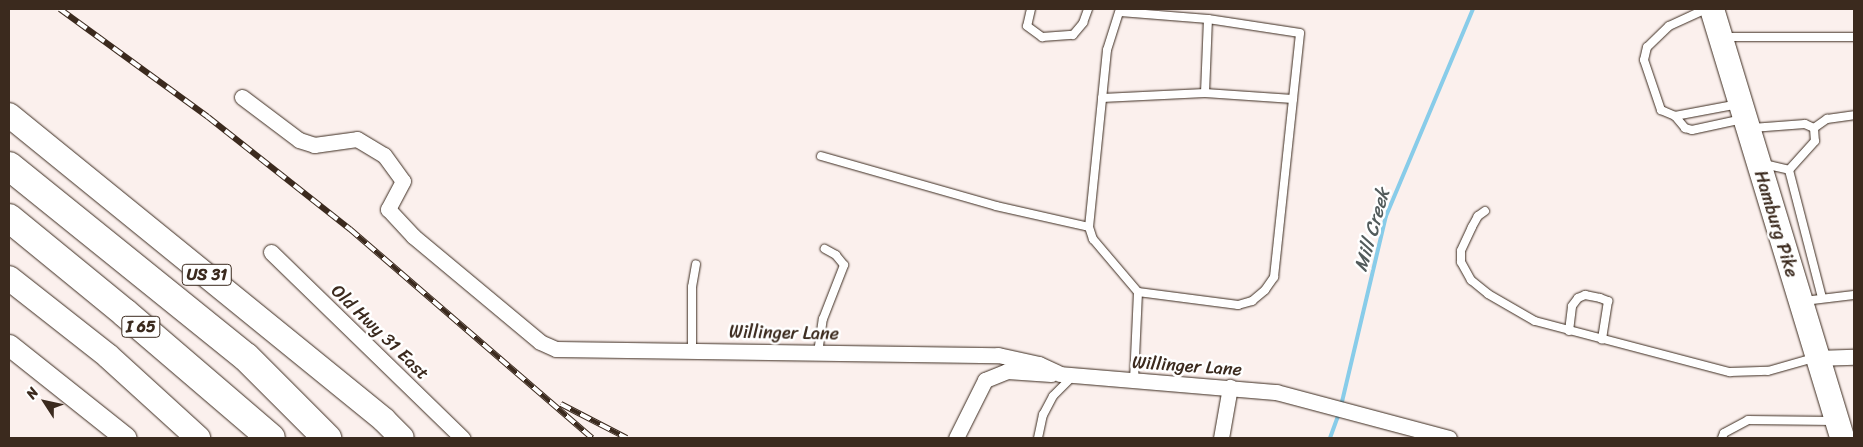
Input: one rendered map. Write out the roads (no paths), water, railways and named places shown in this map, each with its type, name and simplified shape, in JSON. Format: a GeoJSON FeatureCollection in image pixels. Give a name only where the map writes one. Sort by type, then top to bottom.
{"type":"FeatureCollection","features":[{"type":"Feature","properties":{"kind":"highway","name":"I 65"},"geometry":{"type":"LineString","coordinates":[[9,166],[246,357],[327,438]]}},
{"type":"Feature","properties":{"kind":"highway","name":"I 65"},"geometry":{"type":"LineString","coordinates":[[9,218],[126,313],[271,438]]}},
{"type":"Feature","properties":{"kind":"main road","name":"Hamburg Pike"},"geometry":{"type":"LineString","coordinates":[[1712,9],[1758,163],[1811,300],[1816,358],[1839,430]]}},
{"type":"Feature","properties":{"kind":"main road","name":"US 31"},"geometry":{"type":"LineString","coordinates":[[9,115],[384,420],[402,438]]}},
{"type":"Feature","properties":{"kind":"main road"},"geometry":{"type":"LineString","coordinates":[[9,278],[108,356],[198,438]]}},
{"type":"Feature","properties":{"kind":"street","name":"Willinger Lane"},"geometry":{"type":"LineString","coordinates":[[242,97],[299,140],[314,145],[358,139],[384,155],[404,181],[388,209],[413,236],[540,342],[556,349],[998,355],[1039,364],[1067,374],[1276,392],[1449,438]]}},
{"type":"Feature","properties":{"kind":"street","name":"Old Hwy 31 East"},"geometry":{"type":"LineString","coordinates":[[271,252],[462,438]]}},
{"type":"Feature","properties":{"kind":"street"},"geometry":{"type":"LineString","coordinates":[[9,346],[122,437]]}},
{"type":"Feature","properties":{"kind":"street"},"geometry":{"type":"LineString","coordinates":[[1816,358],[1854,358]]}},
{"type":"Feature","properties":{"kind":"street"},"geometry":{"type":"LineString","coordinates":[[956,438],[984,380],[1007,372],[1067,374]]}},
{"type":"Feature","properties":{"kind":"street"},"geometry":{"type":"LineString","coordinates":[[1221,438],[1230,388]]}},
{"type":"Feature","properties":{"kind":"lane"},"geometry":{"type":"LineString","coordinates":[[1031,9],[1027,26],[1042,37],[1072,35],[1083,23],[1088,9]]}},
{"type":"Feature","properties":{"kind":"lane"},"geometry":{"type":"LineString","coordinates":[[1706,9],[1669,26],[1646,48],[1644,60],[1661,110],[1675,116],[1744,117],[1805,124],[1814,128]]}},
{"type":"Feature","properties":{"kind":"lane"},"geometry":{"type":"LineString","coordinates":[[1134,381],[1138,292],[1093,238],[1089,227],[1107,50],[1120,10],[1208,19],[1300,33],[1274,277],[1265,290],[1252,301],[1238,305],[1138,292]]}},
{"type":"Feature","properties":{"kind":"lane"},"geometry":{"type":"LineString","coordinates":[[1205,93],[1208,19]]}},
{"type":"Feature","properties":{"kind":"lane"},"geometry":{"type":"LineString","coordinates":[[1720,37],[1854,37]]}},
{"type":"Feature","properties":{"kind":"lane"},"geometry":{"type":"LineString","coordinates":[[1102,98],[1205,93],[1293,99]]}},
{"type":"Feature","properties":{"kind":"lane"},"geometry":{"type":"LineString","coordinates":[[1814,128],[1827,119],[1854,115]]}},
{"type":"Feature","properties":{"kind":"lane"},"geometry":{"type":"LineString","coordinates":[[1675,116],[1684,128],[1692,130],[1744,117]]}},
{"type":"Feature","properties":{"kind":"lane"},"geometry":{"type":"LineString","coordinates":[[1789,170],[1815,141],[1814,128]]}},
{"type":"Feature","properties":{"kind":"lane"},"geometry":{"type":"LineString","coordinates":[[821,156],[996,206],[1089,227]]}},
{"type":"Feature","properties":{"kind":"lane"},"geometry":{"type":"LineString","coordinates":[[1758,163],[1789,170]]}},
{"type":"Feature","properties":{"kind":"lane"},"geometry":{"type":"LineString","coordinates":[[1789,170],[1811,300],[1854,295]]}},
{"type":"Feature","properties":{"kind":"lane"},"geometry":{"type":"LineString","coordinates":[[1485,212],[1478,216],[1461,251],[1461,262],[1471,280],[1535,321],[1730,372],[1768,371],[1816,358]]}},
{"type":"Feature","properties":{"kind":"lane"},"geometry":{"type":"LineString","coordinates":[[818,353],[823,319],[844,265],[836,254],[824,249]]}},
{"type":"Feature","properties":{"kind":"lane"},"geometry":{"type":"LineString","coordinates":[[692,350],[692,287],[696,264]]}},
{"type":"Feature","properties":{"kind":"lane"},"geometry":{"type":"LineString","coordinates":[[1569,331],[1572,306],[1578,298],[1585,295],[1600,298],[1608,301],[1602,340]]}},
{"type":"Feature","properties":{"kind":"lane"},"geometry":{"type":"LineString","coordinates":[[1038,438],[1043,415],[1067,374]]}},
{"type":"Feature","properties":{"kind":"lane"},"geometry":{"type":"LineString","coordinates":[[1722,438],[1724,433],[1748,420],[1839,430]]}},
{"type":"Feature","properties":{"kind":"waterway","name":"Mill Creek"},"geometry":{"type":"LineString","coordinates":[[1341,406],[1386,216],[1473,9]]}},
{"type":"Feature","properties":{"kind":"waterway","name":"Mill Creek"},"geometry":{"type":"LineString","coordinates":[[1330,438],[1339,413]]}},
{"type":"Feature","properties":{"kind":"railway"},"geometry":{"type":"LineString","coordinates":[[60,9],[208,117],[350,229],[592,438]]}},
{"type":"Feature","properties":{"kind":"railway"},"geometry":{"type":"LineString","coordinates":[[561,404],[627,438]]}}]}
